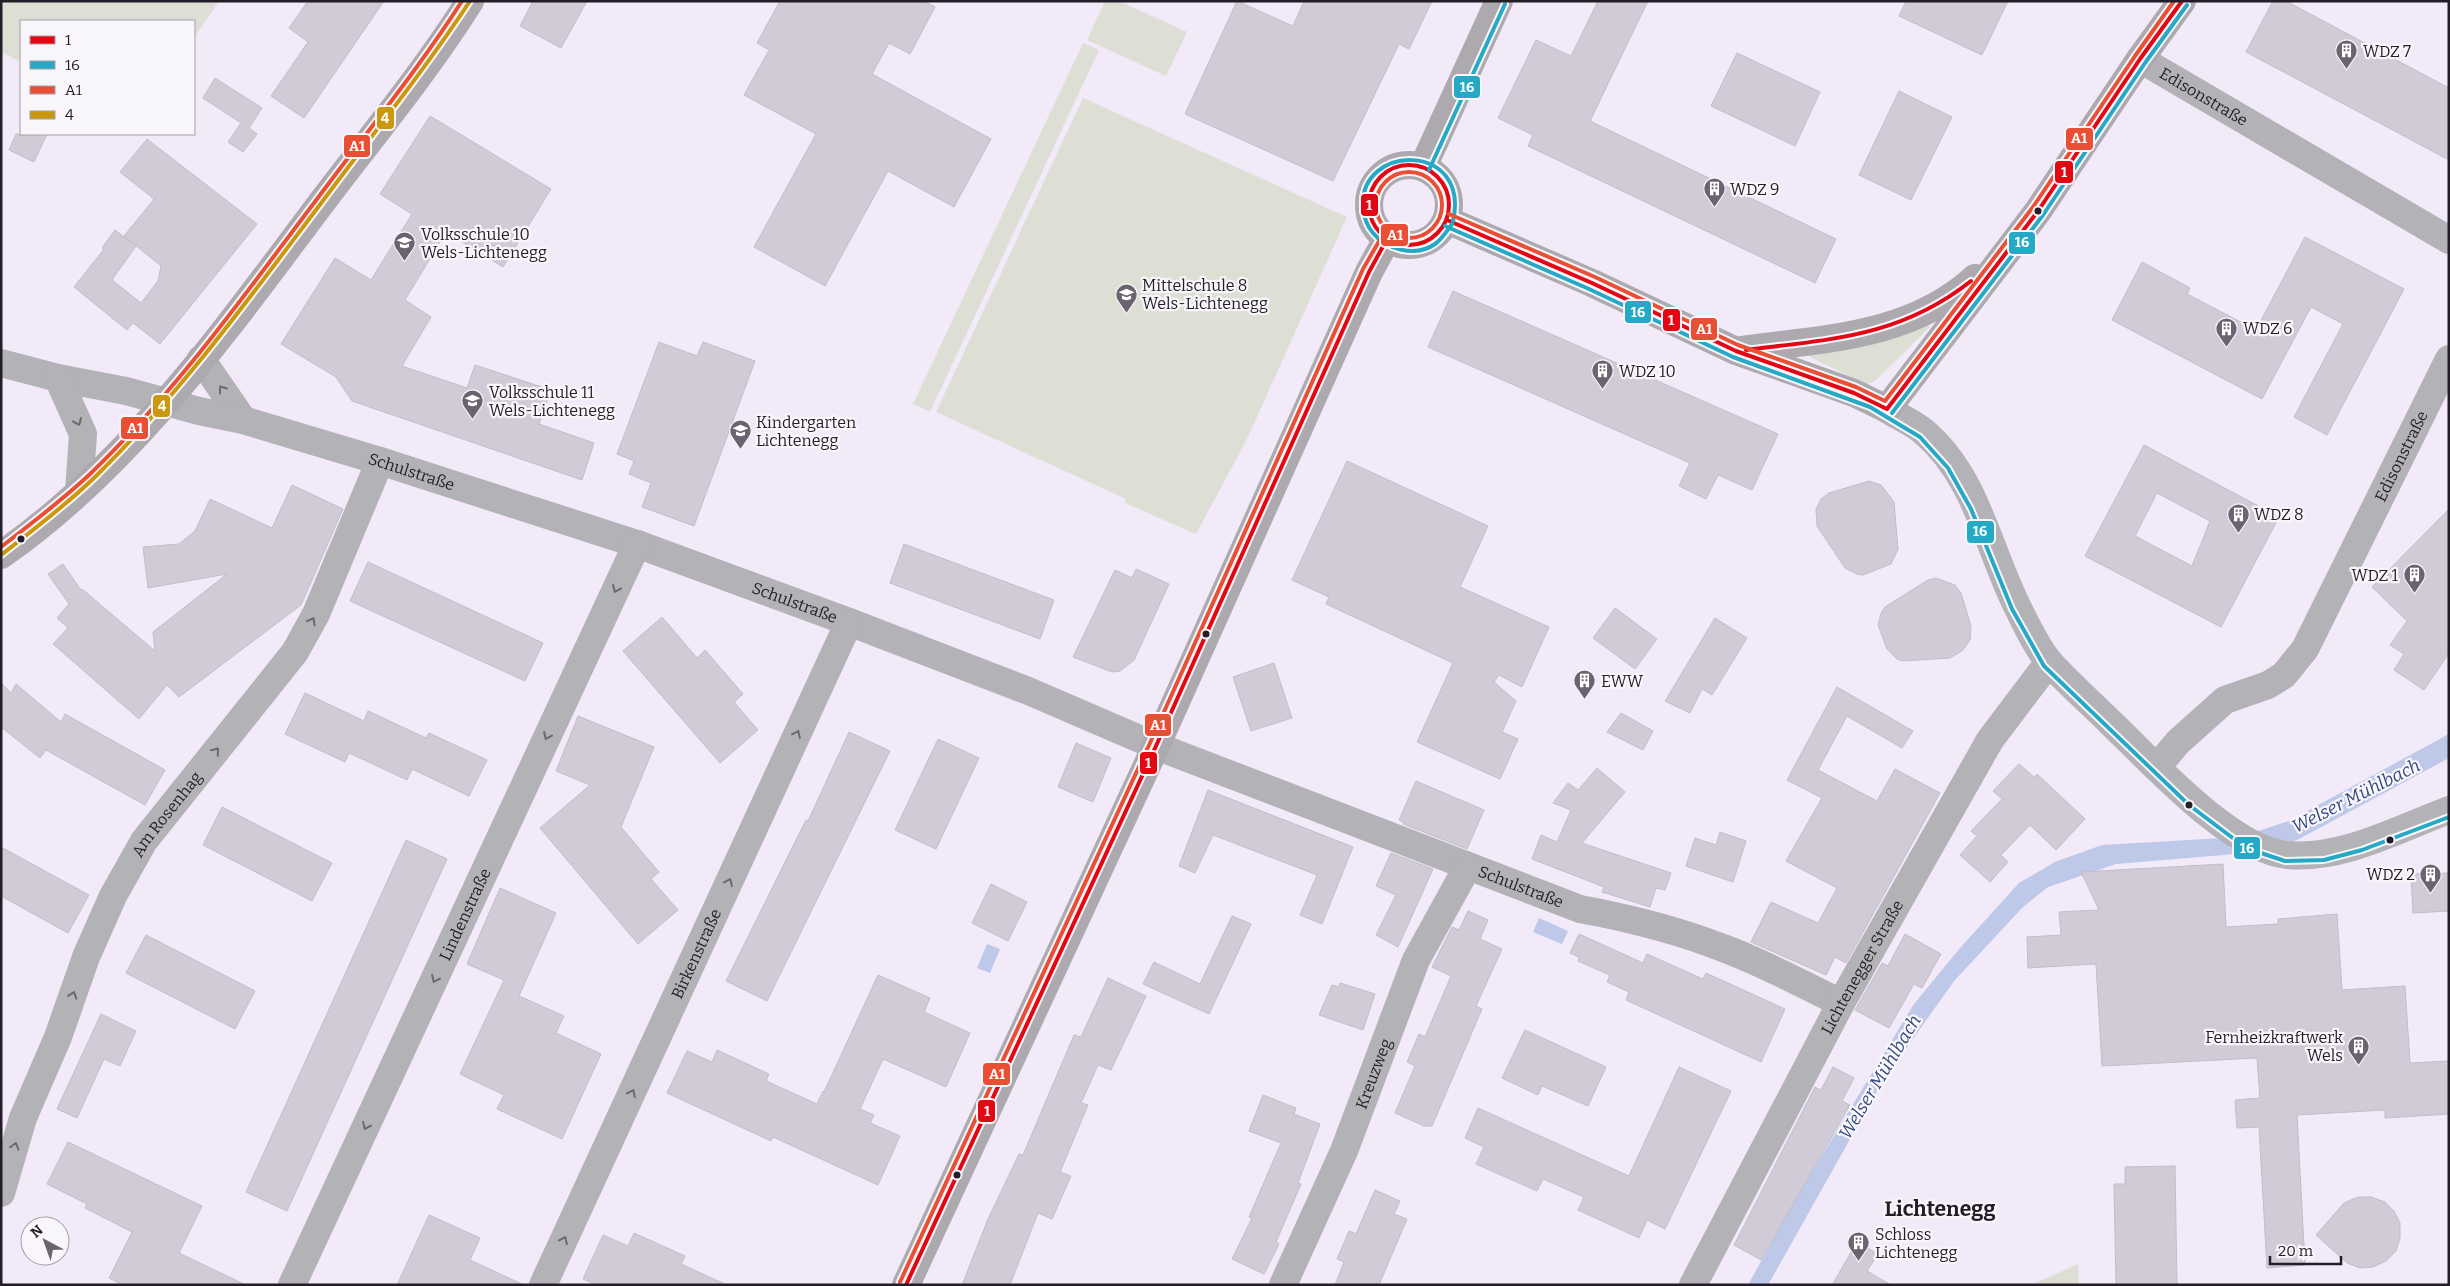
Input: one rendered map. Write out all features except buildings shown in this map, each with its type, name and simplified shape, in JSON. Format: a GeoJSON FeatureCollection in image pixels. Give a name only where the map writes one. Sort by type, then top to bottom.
{"type":"FeatureCollection","features":[{"type":"Feature","properties":{"kind":"main road"},"geometry":{"type":"LineString","coordinates":[[1,555],[39,529],[130,444],[166,403],[282,256],[470,1]]}},
{"type":"Feature","properties":{"kind":"main road"},"geometry":{"type":"LineString","coordinates":[[1423,167],[1499,1]]}},
{"type":"Feature","properties":{"kind":"main road"},"geometry":{"type":"LineString","coordinates":[[1447,220],[1592,283],[1736,351],[1854,393],[1887,410],[2016,240],[2182,1]]}},
{"type":"Feature","properties":{"kind":"main road"},"geometry":{"type":"LineString","coordinates":[[1403,165],[1423,167],[1441,179],[1450,201],[1447,220],[1430,240],[1408,246],[1387,239],[1373,223],[1369,199],[1381,176],[1403,165]]}},
{"type":"Feature","properties":{"kind":"main road"},"geometry":{"type":"LineString","coordinates":[[906,1285],[1156,746],[1369,272],[1387,239]]}},
{"type":"Feature","properties":{"kind":"main road"},"geometry":{"type":"LineString","coordinates":[[1736,351],[1863,334],[1918,316],[1958,293],[2016,240]]}},
{"type":"Feature","properties":{"kind":"street","name":"Edisonstraße"},"geometry":{"type":"LineString","coordinates":[[2140,59],[2449,240]]}},
{"type":"Feature","properties":{"kind":"street"},"geometry":{"type":"LineString","coordinates":[[200,359],[243,420]]}},
{"type":"Feature","properties":{"kind":"street","name":"Edisonstraße"},"geometry":{"type":"LineString","coordinates":[[2156,767],[2178,742],[2225,700],[2268,685],[2284,675],[2305,650],[2449,359]]}},
{"type":"Feature","properties":{"kind":"street","name":"Schulstraße"},"geometry":{"type":"LineString","coordinates":[[1,363],[58,378],[126,391],[166,403],[243,420],[380,461],[637,544],[1026,690],[1156,746],[1580,909],[1641,921],[1723,948],[1783,974],[1841,1003]]}},
{"type":"Feature","properties":{"kind":"street"},"geometry":{"type":"LineString","coordinates":[[58,378],[82,434],[79,492]]}},
{"type":"Feature","properties":{"kind":"street"},"geometry":{"type":"LineString","coordinates":[[1887,410],[1924,432],[1953,464],[1977,506],[2018,607],[2049,662],[2156,767],[2193,800],[2249,843],[2286,855],[2323,854],[2360,844],[2449,810]]}},
{"type":"Feature","properties":{"kind":"street","name":"Am Rosenhag"},"geometry":{"type":"LineString","coordinates":[[1,1193],[23,1118],[58,1037],[86,957],[113,896],[144,841],[294,652],[316,614],[380,461]]}},
{"type":"Feature","properties":{"kind":"street","name":"Lindenstraße"},"geometry":{"type":"LineString","coordinates":[[292,1285],[637,544]]}},
{"type":"Feature","properties":{"kind":"street","name":"Birkenstraße"},"geometry":{"type":"LineString","coordinates":[[543,1285],[849,622]]}},
{"type":"Feature","properties":{"kind":"street","name":"Lichtenegger Straße"},"geometry":{"type":"LineString","coordinates":[[1693,1285],[1841,1003],[1990,740],[2049,662]]}},
{"type":"Feature","properties":{"kind":"street","name":"Kreuzweg"},"geometry":{"type":"LineString","coordinates":[[1283,1285],[1344,1151],[1416,960],[1468,866]]}},
{"type":"Feature","properties":{"kind":"shaded area"},"geometry":{"type":"Polygon","coordinates":[[[1,1],[219,1],[195,37],[195,20],[20,20],[20,62],[1,52],[1,1]]]}},
{"type":"Feature","properties":{"kind":"shaded area"},"geometry":{"type":"Polygon","coordinates":[[[1105,1],[1119,1],[1187,32],[1166,76],[1087,40],[1105,1]]]}},
{"type":"Feature","properties":{"kind":"shaded area"},"geometry":{"type":"Polygon","coordinates":[[[1083,43],[1099,50],[930,412],[913,404],[1083,43]]]}},
{"type":"Feature","properties":{"kind":"shaded area","name":"Mittelschule 8 Wels-Lichtenegg"},"geometry":{"type":"Polygon","coordinates":[[[1083,98],[1347,217],[1247,439],[1196,534],[1125,503],[1126,499],[936,412],[1083,98]]]}},
{"type":"Feature","properties":{"kind":"shaded area"},"geometry":{"type":"Polygon","coordinates":[[[1926,323],[1930,327],[1876,380],[1867,385],[1810,357],[1813,353],[1862,347],[1886,341],[1926,323]]]}},
{"type":"Feature","properties":{"kind":"shaded area"},"geometry":{"type":"Polygon","coordinates":[[[2078,1264],[2079,1285],[2031,1285],[2078,1264]]]}},
{"type":"Feature","properties":{"kind":"water","name":"Welser Mühlbach"},"geometry":{"type":"Polygon","coordinates":[[[2449,734],[2449,758],[2299,839],[2271,851],[2116,864],[2048,887],[2023,907],[1954,981],[1881,1084],[1768,1285],[1748,1285],[1796,1198],[1914,1004],[1960,948],[2019,883],[2055,862],[2102,845],[2240,837],[2289,821],[2449,734]]]}},
{"type":"Feature","properties":{"kind":"water"},"geometry":{"type":"Polygon","coordinates":[[[1539,918],[1568,931],[1562,944],[1533,932],[1539,918]]]}},
{"type":"Feature","properties":{"kind":"water"},"geometry":{"type":"Polygon","coordinates":[[[987,944],[1000,949],[990,973],[977,968],[987,944]]]}},
{"type":"Feature","properties":{"kind":"transit line","name":"A1"},"geometry":{"type":"LineString","coordinates":[[1,547],[89,475],[151,411],[180,377],[428,52],[462,1]]}},
{"type":"Feature","properties":{"kind":"transit line","name":"4"},"geometry":{"type":"LineString","coordinates":[[1,555],[94,478],[126,446],[185,379],[241,309],[398,103],[470,1]]}},
{"type":"Feature","properties":{"kind":"transit line","name":"A1"},"geometry":{"type":"LineString","coordinates":[[1449,214],[1595,277],[1738,345],[1856,387],[1885,401],[2033,207],[2174,1]]}},
{"type":"Feature","properties":{"kind":"transit line","name":"1"},"geometry":{"type":"LineString","coordinates":[[1447,220],[1592,283],[1736,351],[1854,393],[1887,409],[2038,211],[2140,59],[2182,1]]}},
{"type":"Feature","properties":{"kind":"transit line","name":"16"},"geometry":{"type":"LineString","coordinates":[[1429,170],[1505,4]]}},
{"type":"Feature","properties":{"kind":"transit line","name":"16"},"geometry":{"type":"LineString","coordinates":[[1892,413],[2043,215],[2145,63],[2187,5]]}},
{"type":"Feature","properties":{"kind":"transit line","name":"16"},"geometry":{"type":"LineString","coordinates":[[1452,224],[1440,240],[1427,248],[1410,251],[1393,247],[1379,239],[1367,224],[1363,208],[1366,187],[1377,171],[1394,162],[1413,160],[1431,165],[1446,176],[1454,195],[1453,221]]}},
{"type":"Feature","properties":{"kind":"transit line","name":"1"},"geometry":{"type":"LineString","coordinates":[[1409,165],[1424,168],[1437,177],[1446,190],[1449,205],[1446,220],[1437,233],[1424,242],[1409,245],[1394,242],[1381,233],[1372,220],[1369,205],[1372,190],[1381,177],[1394,168],[1409,165]]}},
{"type":"Feature","properties":{"kind":"transit line","name":"A1"},"geometry":{"type":"LineString","coordinates":[[1415,172],[1433,181],[1440,192],[1442,205],[1440,218],[1433,229],[1422,236],[1403,238],[1385,229],[1378,218],[1376,199],[1385,181],[1396,174],[1415,172]]}},
{"type":"Feature","properties":{"kind":"transit line","name":"16"},"geometry":{"type":"LineString","coordinates":[[1445,226],[1589,289],[1733,357],[1870,407],[1920,437],[1948,468],[1971,509],[2012,609],[2044,666],[2189,805],[2246,848],[2285,861],[2324,860],[2362,850],[2449,817]]}},
{"type":"Feature","properties":{"kind":"transit line","name":"A1"},"geometry":{"type":"LineString","coordinates":[[900,1282],[1150,743],[1363,269],[1382,236]]}},
{"type":"Feature","properties":{"kind":"transit line","name":"1"},"geometry":{"type":"LineString","coordinates":[[906,1285],[1156,746],[1369,272],[1387,239]]}},
{"type":"Feature","properties":{"kind":"transit line","name":"1"},"geometry":{"type":"LineString","coordinates":[[1746,350],[1836,338],[1891,325],[1918,314],[1944,300],[1971,281]]}},
{"type":"Feature","properties":{"kind":"place","name":"WDZ 7"},"geometry":{"type":"Point","coordinates":[2347,70]}},
{"type":"Feature","properties":{"kind":"place","name":"WDZ 9"},"geometry":{"type":"Point","coordinates":[1714,208]}},
{"type":"Feature","properties":{"kind":"place","name":"Volksschule 10 Wels-Lichtenegg"},"geometry":{"type":"Point","coordinates":[405,262]}},
{"type":"Feature","properties":{"kind":"place","name":"Mittelschule 8 Wels-Lichtenegg"},"geometry":{"type":"Point","coordinates":[1126,313]}},
{"type":"Feature","properties":{"kind":"place","name":"WDZ 6"},"geometry":{"type":"Point","coordinates":[2227,347]}},
{"type":"Feature","properties":{"kind":"place","name":"WDZ 10"},"geometry":{"type":"Point","coordinates":[1603,390]}},
{"type":"Feature","properties":{"kind":"place","name":"Volksschule 11 Wels-Lichtenegg"},"geometry":{"type":"Point","coordinates":[473,420]}},
{"type":"Feature","properties":{"kind":"place","name":"Kindergarten Lichtenegg"},"geometry":{"type":"Point","coordinates":[740,450]}},
{"type":"Feature","properties":{"kind":"place","name":"WDZ 8"},"geometry":{"type":"Point","coordinates":[2238,533]}},
{"type":"Feature","properties":{"kind":"place","name":"WDZ 1"},"geometry":{"type":"Point","coordinates":[2414,594]}},
{"type":"Feature","properties":{"kind":"place","name":"EWW"},"geometry":{"type":"Point","coordinates":[1585,700]}},
{"type":"Feature","properties":{"kind":"place","name":"WDZ 2"},"geometry":{"type":"Point","coordinates":[2431,893]}},
{"type":"Feature","properties":{"kind":"place","name":"Fernheizkraftwerk Wels"},"geometry":{"type":"Point","coordinates":[2359,1065]}},
{"type":"Feature","properties":{"kind":"place","name":"Schloss Lichtenegg"},"geometry":{"type":"Point","coordinates":[1859,1262]}},
{"type":"Feature","properties":{"kind":"district","name":"Lichtenegg"},"geometry":{"type":"Point","coordinates":[1940,1209]}}]}
